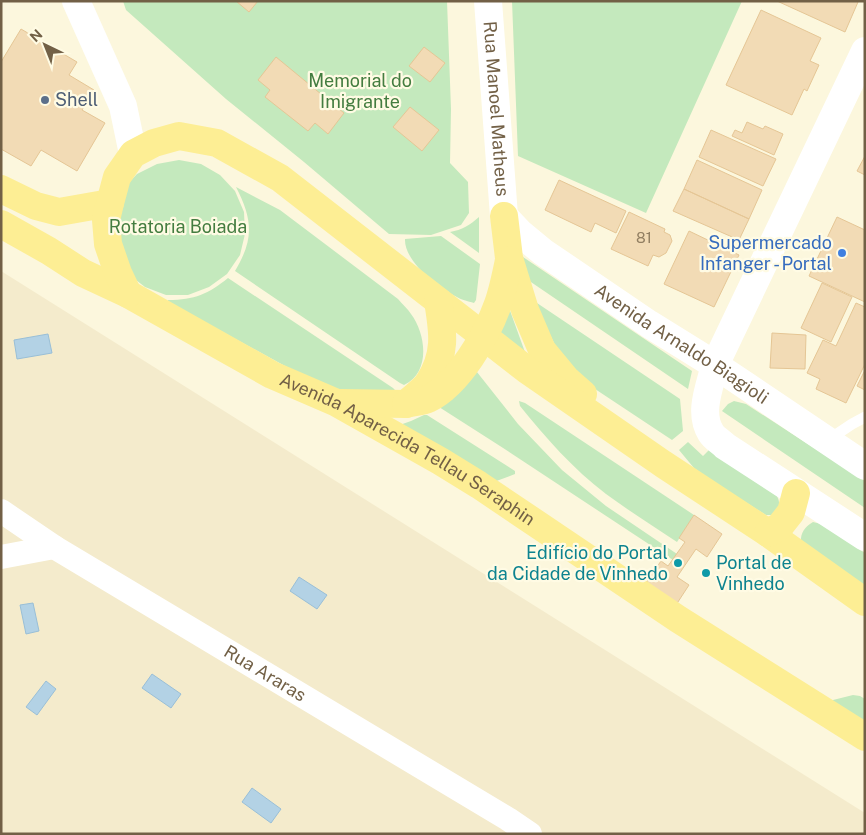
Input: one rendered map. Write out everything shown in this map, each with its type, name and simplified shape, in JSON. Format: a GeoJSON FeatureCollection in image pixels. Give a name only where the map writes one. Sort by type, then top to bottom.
{"type":"FeatureCollection","features":[{"type":"Feature","properties":{"kind":"main road","name":"Rua Manoel Matheus"},"geometry":{"type":"LineString","coordinates":[[488,1],[504,216]]}},
{"type":"Feature","properties":{"kind":"main road"},"geometry":{"type":"LineString","coordinates":[[80,4],[123,106],[133,154]]}},
{"type":"Feature","properties":{"kind":"main road"},"geometry":{"type":"LineString","coordinates":[[865,51],[715,365],[705,408],[706,423],[711,434],[725,446],[865,537]]}},
{"type":"Feature","properties":{"kind":"main road"},"geometry":{"type":"LineString","coordinates":[[128,294],[108,244],[106,220],[118,177],[133,154],[154,143],[179,136],[217,143],[280,178],[527,370],[663,464],[768,532],[865,602]]}},
{"type":"Feature","properties":{"kind":"main road"},"geometry":{"type":"LineString","coordinates":[[1,189],[36,206],[59,212],[110,203]]}},
{"type":"Feature","properties":{"kind":"main road"},"geometry":{"type":"LineString","coordinates":[[504,216],[509,258],[525,310],[542,350],[566,379],[663,464]]}},
{"type":"Feature","properties":{"kind":"main road","name":"Avenida Arnaldo Biagioli"},"geometry":{"type":"LineString","coordinates":[[504,216],[520,233],[543,252],[648,324],[715,365],[865,466]]}},
{"type":"Feature","properties":{"kind":"main road","name":"Avenida Aparecida Tellau Seraphin"},"geometry":{"type":"LineString","coordinates":[[1,224],[83,273],[128,294],[272,375],[337,403],[440,461],[480,485],[678,619],[865,737]]}},
{"type":"Feature","properties":{"kind":"main road"},"geometry":{"type":"LineString","coordinates":[[337,403],[406,404],[428,399],[453,381],[472,357],[497,306],[509,258]]}},
{"type":"Feature","properties":{"kind":"main road"},"geometry":{"type":"LineString","coordinates":[[406,404],[429,383],[441,356],[443,332],[438,301]]}},
{"type":"Feature","properties":{"kind":"main road"},"geometry":{"type":"LineString","coordinates":[[768,532],[780,526],[791,512],[796,493]]}},
{"type":"Feature","properties":{"kind":"street","name":"Rua Araras"},"geometry":{"type":"LineString","coordinates":[[1,511],[54,547],[505,826],[530,834]]}},
{"type":"Feature","properties":{"kind":"street"},"geometry":{"type":"LineString","coordinates":[[1,557],[54,547]]}},
{"type":"Feature","properties":{"kind":"lane"},"geometry":{"type":"LineString","coordinates":[[828,440],[865,417]]}},
{"type":"Feature","properties":{"kind":"shaded area"},"geometry":{"type":"Polygon","coordinates":[[[1,271],[865,813],[865,834],[1,834],[1,271]]]}},
{"type":"Feature","properties":{"kind":"green space","name":"Memorial do Imigrante"},"geometry":{"type":"Polygon","coordinates":[[[123,1],[447,1],[451,109],[450,163],[468,182],[469,213],[461,225],[431,235],[389,234],[226,99],[126,10],[123,1]]]}},
{"type":"Feature","properties":{"kind":"green space"},"geometry":{"type":"Polygon","coordinates":[[[512,1],[742,1],[646,213],[518,156],[512,1]]]}},
{"type":"Feature","properties":{"kind":"green space","name":"Rotatoria Boiada"},"geometry":{"type":"Polygon","coordinates":[[[179,160],[201,164],[220,175],[235,191],[244,212],[245,234],[240,255],[227,274],[209,287],[188,295],[166,295],[145,287],[127,273],[112,210],[122,190],[137,174],[157,164],[179,160]]]}},
{"type":"Feature","properties":{"kind":"green space"},"geometry":{"type":"Polygon","coordinates":[[[236,187],[280,210],[398,299],[410,312],[420,332],[423,352],[419,371],[413,379],[404,385],[400,383],[235,271],[246,249],[249,229],[246,210],[236,187]]]}},
{"type":"Feature","properties":{"kind":"green space"},"geometry":{"type":"Polygon","coordinates":[[[479,217],[479,253],[450,232],[466,227],[479,217]]]}},
{"type":"Feature","properties":{"kind":"green space"},"geometry":{"type":"Polygon","coordinates":[[[441,236],[480,264],[476,300],[474,303],[457,297],[431,280],[416,264],[406,247],[405,239],[441,236]]]}},
{"type":"Feature","properties":{"kind":"green space"},"geometry":{"type":"Polygon","coordinates":[[[523,257],[692,371],[688,389],[525,278],[523,257]]]}},
{"type":"Feature","properties":{"kind":"green space"},"geometry":{"type":"Polygon","coordinates":[[[228,278],[396,391],[370,398],[316,383],[168,302],[168,300],[186,299],[201,295],[228,278]]]}},
{"type":"Feature","properties":{"kind":"green space"},"geometry":{"type":"Polygon","coordinates":[[[534,301],[680,399],[683,431],[672,440],[586,383],[562,360],[534,301]]]}},
{"type":"Feature","properties":{"kind":"green space"},"geometry":{"type":"Polygon","coordinates":[[[508,305],[526,355],[498,334],[508,305]]]}},
{"type":"Feature","properties":{"kind":"green space"},"geometry":{"type":"Polygon","coordinates":[[[473,367],[518,424],[562,470],[606,506],[680,556],[676,562],[439,407],[473,367]]]}},
{"type":"Feature","properties":{"kind":"green space"},"geometry":{"type":"Polygon","coordinates":[[[519,401],[525,403],[694,515],[677,542],[615,500],[582,474],[540,430],[520,406],[519,401]]]}},
{"type":"Feature","properties":{"kind":"green space"},"geometry":{"type":"Polygon","coordinates":[[[734,401],[746,404],[865,481],[865,508],[722,411],[728,404],[734,401]]]}},
{"type":"Feature","properties":{"kind":"green space"},"geometry":{"type":"Polygon","coordinates":[[[427,415],[515,471],[515,474],[491,483],[394,427],[427,415]]]}},
{"type":"Feature","properties":{"kind":"green space"},"geometry":{"type":"Polygon","coordinates":[[[688,442],[703,456],[709,450],[777,496],[779,506],[774,515],[766,515],[694,468],[679,450],[688,442]]]}},
{"type":"Feature","properties":{"kind":"green space"},"geometry":{"type":"Polygon","coordinates":[[[813,522],[821,524],[865,553],[865,587],[801,546],[803,532],[813,522]]]}},
{"type":"Feature","properties":{"kind":"green space"},"geometry":{"type":"Polygon","coordinates":[[[853,695],[865,699],[865,731],[825,702],[853,695]]]}},
{"type":"Feature","properties":{"kind":"water"},"geometry":{"type":"Polygon","coordinates":[[[48,334],[52,353],[17,359],[14,340],[48,334]]]}},
{"type":"Feature","properties":{"kind":"water"},"geometry":{"type":"Polygon","coordinates":[[[299,577],[327,595],[317,609],[290,591],[299,577]]]}},
{"type":"Feature","properties":{"kind":"water"},"geometry":{"type":"Polygon","coordinates":[[[33,603],[39,631],[26,634],[20,605],[33,603]]]}},
{"type":"Feature","properties":{"kind":"water"},"geometry":{"type":"Polygon","coordinates":[[[152,674],[181,694],[171,708],[142,688],[152,674]]]}},
{"type":"Feature","properties":{"kind":"water"},"geometry":{"type":"Polygon","coordinates":[[[46,681],[56,689],[37,715],[26,707],[46,681]]]}},
{"type":"Feature","properties":{"kind":"water"},"geometry":{"type":"Polygon","coordinates":[[[252,788],[281,809],[271,823],[242,802],[252,788]]]}},
{"type":"Feature","properties":{"kind":"building"},"geometry":{"type":"Polygon","coordinates":[[[236,1],[258,1],[249,12],[236,1]]]}},
{"type":"Feature","properties":{"kind":"building"},"geometry":{"type":"Polygon","coordinates":[[[777,1],[856,1],[858,2],[845,32],[777,1]]]}},
{"type":"Feature","properties":{"kind":"building"},"geometry":{"type":"Polygon","coordinates":[[[761,10],[821,38],[810,61],[819,65],[807,91],[804,89],[792,115],[726,85],[761,10]]]}},
{"type":"Feature","properties":{"kind":"building","name":"Shell"},"geometry":{"type":"Polygon","coordinates":[[[21,29],[77,62],[69,75],[94,90],[82,110],[105,123],[77,171],[41,150],[31,166],[1,149],[1,62],[21,29]]]}},
{"type":"Feature","properties":{"kind":"building"},"geometry":{"type":"Polygon","coordinates":[[[424,47],[445,63],[430,82],[409,66],[424,47]]]}},
{"type":"Feature","properties":{"kind":"building"},"geometry":{"type":"Polygon","coordinates":[[[276,57],[344,113],[328,134],[315,123],[308,131],[265,97],[270,90],[258,80],[276,57]]]}},
{"type":"Feature","properties":{"kind":"building"},"geometry":{"type":"Polygon","coordinates":[[[410,107],[439,130],[422,151],[393,127],[410,107]]]}},
{"type":"Feature","properties":{"kind":"building"},"geometry":{"type":"Polygon","coordinates":[[[747,122],[763,129],[765,126],[783,134],[774,155],[732,136],[735,130],[742,133],[747,122]]]}},
{"type":"Feature","properties":{"kind":"building"},"geometry":{"type":"Polygon","coordinates":[[[711,130],[776,159],[763,186],[699,157],[711,130]]]}},
{"type":"Feature","properties":{"kind":"building"},"geometry":{"type":"Polygon","coordinates":[[[865,156],[865,175],[857,171],[865,156]]]}},
{"type":"Feature","properties":{"kind":"building"},"geometry":{"type":"Polygon","coordinates":[[[697,160],[762,190],[749,219],[684,189],[697,160]]]}},
{"type":"Feature","properties":{"kind":"building"},"geometry":{"type":"Polygon","coordinates":[[[559,180],[626,211],[616,233],[595,223],[591,232],[545,210],[559,180]]]}},
{"type":"Feature","properties":{"kind":"building"},"geometry":{"type":"Polygon","coordinates":[[[684,189],[749,219],[739,240],[673,211],[684,189]]]}},
{"type":"Feature","properties":{"kind":"building"},"geometry":{"type":"Polygon","coordinates":[[[629,212],[665,229],[664,232],[670,235],[672,241],[666,253],[659,257],[653,255],[648,266],[611,249],[629,212]]]}},
{"type":"Feature","properties":{"kind":"building","name":"Supermercado Infanger - Portal"},"geometry":{"type":"Polygon","coordinates":[[[837,217],[865,230],[865,302],[809,276],[837,217]]]}},
{"type":"Feature","properties":{"kind":"building"},"geometry":{"type":"Polygon","coordinates":[[[689,231],[739,255],[714,307],[664,284],[689,231]]]}},
{"type":"Feature","properties":{"kind":"building"},"geometry":{"type":"Polygon","coordinates":[[[822,283],[852,297],[831,342],[801,328],[822,283]]]}},
{"type":"Feature","properties":{"kind":"building"},"geometry":{"type":"Polygon","coordinates":[[[856,303],[865,307],[865,364],[846,403],[816,389],[820,379],[807,373],[823,340],[836,346],[856,303]]]}},
{"type":"Feature","properties":{"kind":"building"},"geometry":{"type":"Polygon","coordinates":[[[772,333],[806,335],[805,369],[770,368],[772,333]]]}},
{"type":"Feature","properties":{"kind":"building"},"geometry":{"type":"Polygon","coordinates":[[[865,370],[865,390],[857,386],[865,370]]]}},
{"type":"Feature","properties":{"kind":"building","name":"Edifício do Portal da Cidade de Vinhedo"},"geometry":{"type":"Polygon","coordinates":[[[694,515],[722,534],[707,557],[696,549],[677,577],[689,585],[674,608],[643,587],[661,561],[668,566],[685,542],[679,538],[694,515]]]}},
{"type":"Feature","properties":{"kind":"place","name":"Shell"},"geometry":{"type":"Point","coordinates":[45,100]}},
{"type":"Feature","properties":{"kind":"place","name":"Supermercado Infanger - Portal"},"geometry":{"type":"Point","coordinates":[842,253]}},
{"type":"Feature","properties":{"kind":"place","name":"Edifício do Portal da Cidade de Vinhedo"},"geometry":{"type":"Point","coordinates":[678,563]}},
{"type":"Feature","properties":{"kind":"place","name":"Portal de Vinhedo"},"geometry":{"type":"Point","coordinates":[706,573]}}]}
